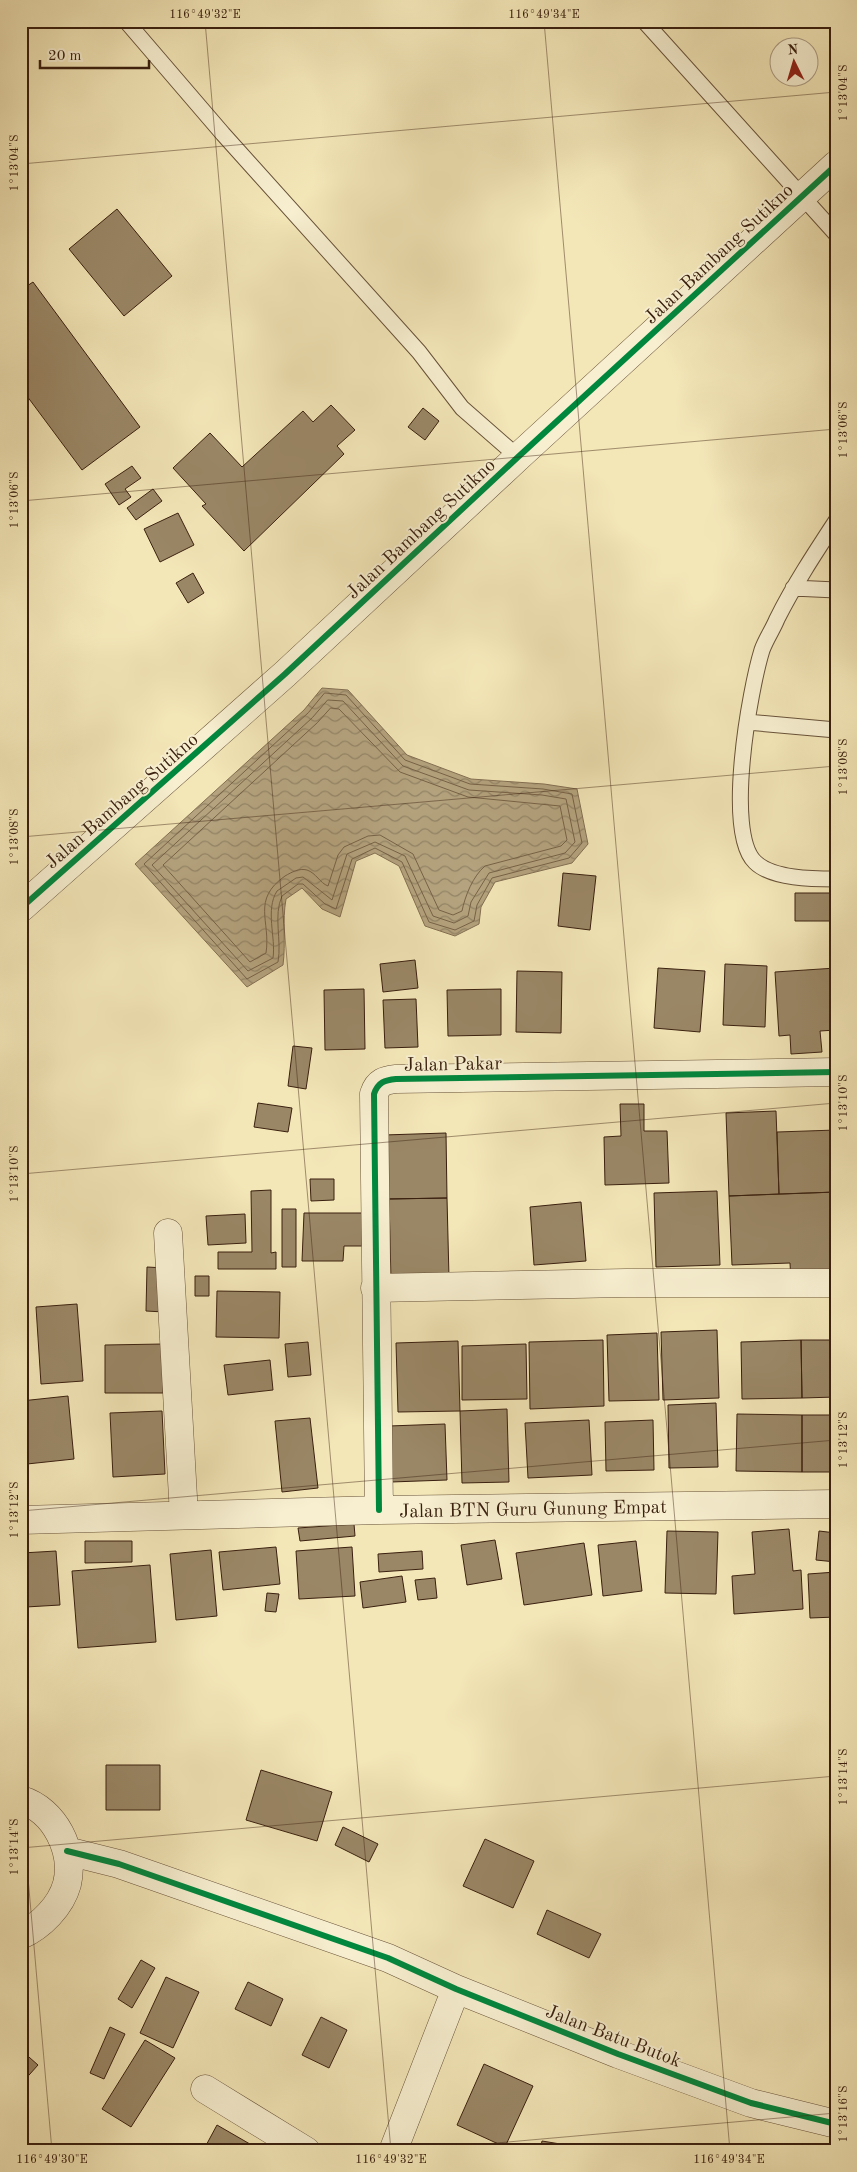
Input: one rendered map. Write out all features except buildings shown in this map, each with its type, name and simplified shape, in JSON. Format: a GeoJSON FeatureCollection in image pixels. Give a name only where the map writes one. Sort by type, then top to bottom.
{"type":"FeatureCollection","features":[{"type":"Feature","properties":{"kind":"street","name":"Jalan Bambang Sutikno"},"geometry":{"type":"LineString","coordinates":[[21,908],[285,674],[836,165]]}},
{"type":"Feature","properties":{"kind":"street","name":"Jalan Pakar"},"geometry":{"type":"LineString","coordinates":[[379,1510],[374,1094],[382,1082],[396,1079],[836,1072]]}},
{"type":"Feature","properties":{"kind":"street"},"geometry":{"type":"LineString","coordinates":[[168,1233],[184,1515]]}},
{"type":"Feature","properties":{"kind":"street"},"geometry":{"type":"LineString","coordinates":[[375,1288],[626,1283],[836,1284]]}},
{"type":"Feature","properties":{"kind":"street","name":"Jalan BTN Guru Gunung Empat"},"geometry":{"type":"LineString","coordinates":[[21,1520],[379,1510],[836,1504]]}},
{"type":"Feature","properties":{"kind":"street"},"geometry":{"type":"LineString","coordinates":[[21,1800],[31,1803],[54,1823],[67,1851],[67,1884],[51,1914],[21,1935]]}},
{"type":"Feature","properties":{"kind":"street","name":"Jalan Batu Butok"},"geometry":{"type":"LineString","coordinates":[[67,1851],[118,1864],[388,1958],[456,1989],[618,2054],[751,2103],[836,2124]]}},
{"type":"Feature","properties":{"kind":"street"},"geometry":{"type":"LineString","coordinates":[[392,2151],[456,1989]]}},
{"type":"Feature","properties":{"kind":"street"},"geometry":{"type":"LineString","coordinates":[[205,2089],[306,2151]]}},
{"type":"Feature","properties":{"kind":"lane"},"geometry":{"type":"LineString","coordinates":[[126,21],[223,134],[419,352],[462,408],[518,457]]}},
{"type":"Feature","properties":{"kind":"lane"},"geometry":{"type":"LineString","coordinates":[[644,21],[801,198],[836,234]]}},
{"type":"Feature","properties":{"kind":"lane"},"geometry":{"type":"LineString","coordinates":[[836,521],[793,588],[763,649],[746,722],[740,811],[745,843],[755,862],[776,872],[799,878],[836,879]]}},
{"type":"Feature","properties":{"kind":"lane"},"geometry":{"type":"LineString","coordinates":[[793,588],[836,590]]}},
{"type":"Feature","properties":{"kind":"lane"},"geometry":{"type":"LineString","coordinates":[[746,722],[836,730]]}},
{"type":"Feature","properties":{"kind":"water"},"geometry":{"type":"Polygon","coordinates":[[[322,688],[348,690],[407,755],[471,779],[544,784],[577,789],[588,844],[572,863],[495,882],[481,907],[479,924],[455,936],[425,926],[399,866],[375,853],[356,861],[340,917],[322,909],[302,888],[286,899],[283,965],[247,987],[135,864],[304,710],[322,688]]]}},
{"type":"Feature","properties":{"kind":"cycle path"},"geometry":{"type":"LineString","coordinates":[[21,908],[285,674],[836,165]]}},
{"type":"Feature","properties":{"kind":"cycle path"},"geometry":{"type":"LineString","coordinates":[[379,1510],[374,1094],[380,1084],[396,1079],[836,1072]]}},
{"type":"Feature","properties":{"kind":"cycle path"},"geometry":{"type":"LineString","coordinates":[[67,1851],[119,1864],[388,1958],[456,1989],[618,2054],[751,2103],[836,2124]]}}]}
